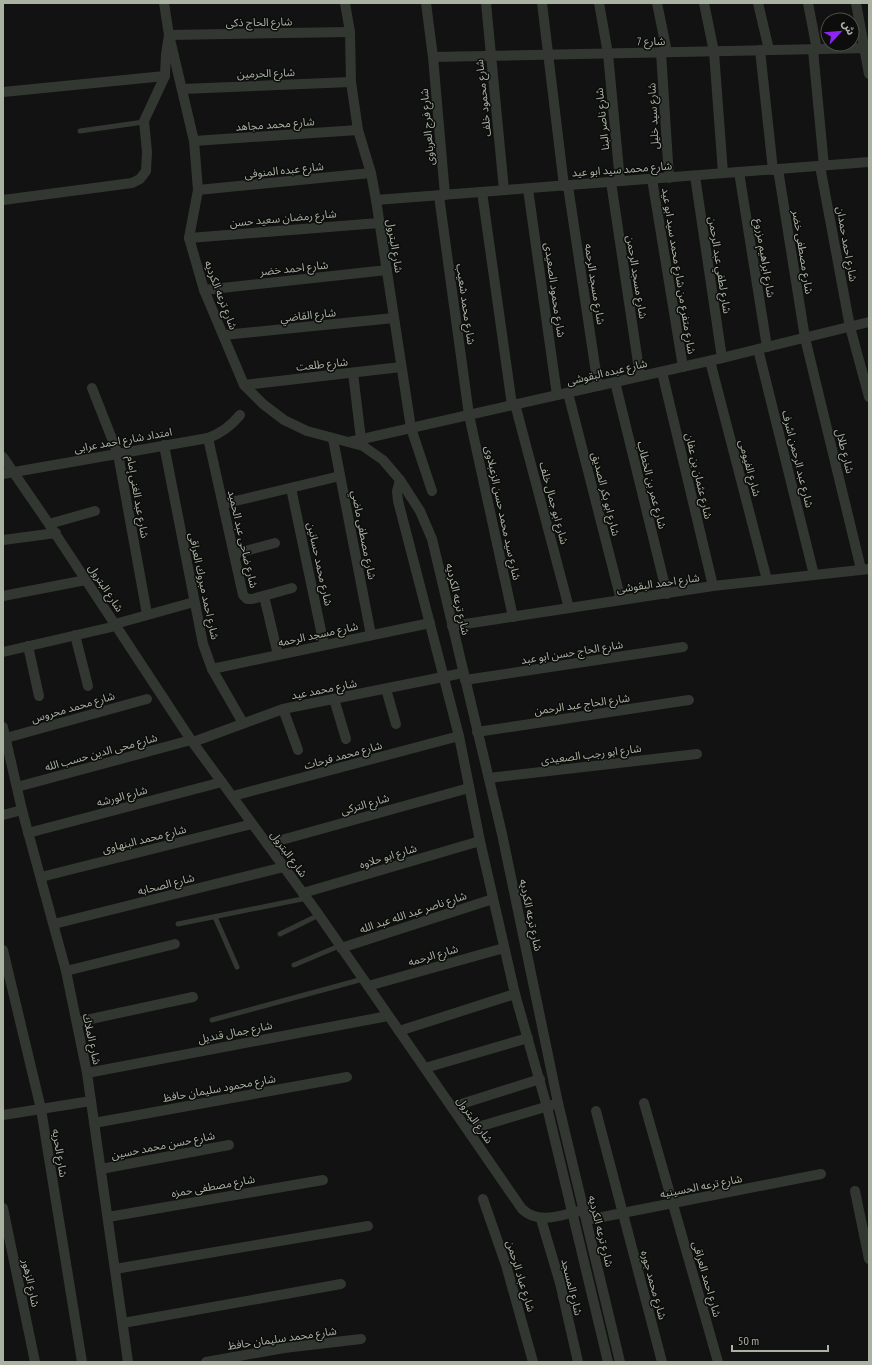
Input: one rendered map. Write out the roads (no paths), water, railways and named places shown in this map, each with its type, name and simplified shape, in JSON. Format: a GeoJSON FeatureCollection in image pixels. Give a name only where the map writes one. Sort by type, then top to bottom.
{"type":"FeatureCollection","features":[{"type":"Feature","properties":{"kind":"street","name":"شارع ترعه الكرديه"},"geometry":{"type":"LineString","coordinates":[[164,3],[169,36],[194,141],[198,190],[189,238],[204,290],[244,384],[263,404],[284,420],[307,431],[363,446],[383,460],[400,480],[420,511],[432,539],[502,834],[558,1103],[620,1362]]}},
{"type":"Feature","properties":{"kind":"street","name":"شارع البترول"},"geometry":{"type":"LineString","coordinates":[[345,3],[350,32],[350,82],[358,130],[371,174],[376,200],[411,428],[432,491]]}},
{"type":"Feature","properties":{"kind":"street","name":"شارع فرج العرباوى"},"geometry":{"type":"LineString","coordinates":[[426,3],[433,57],[442,195]]}},
{"type":"Feature","properties":{"kind":"street","name":"شارع محمود خلف"},"geometry":{"type":"LineString","coordinates":[[486,3],[504,190]]}},
{"type":"Feature","properties":{"kind":"street","name":"شارع مسجد الرحمه"},"geometry":{"type":"LineString","coordinates":[[542,3],[566,186],[598,386]]}},
{"type":"Feature","properties":{"kind":"street","name":"شارع ناصر البنا"},"geometry":{"type":"LineString","coordinates":[[599,3],[608,54],[616,182]]}},
{"type":"Feature","properties":{"kind":"street","name":"شارع سيد خليل"},"geometry":{"type":"LineString","coordinates":[[657,3],[664,52],[669,178]]}},
{"type":"Feature","properties":{"kind":"street"},"geometry":{"type":"LineString","coordinates":[[704,3],[714,52],[723,173]]}},
{"type":"Feature","properties":{"kind":"street","name":"شارع مصطفى خضر"},"geometry":{"type":"LineString","coordinates":[[758,3],[765,50],[775,169],[805,338]]}},
{"type":"Feature","properties":{"kind":"street","name":"شارع احمد حمدان"},"geometry":{"type":"LineString","coordinates":[[808,3],[815,50],[822,166],[850,327],[869,397]]}},
{"type":"Feature","properties":{"kind":"street"},"geometry":{"type":"LineString","coordinates":[[856,3],[867,48],[869,74]]}},
{"type":"Feature","properties":{"kind":"street","name":"شارع الحاج ذكى"},"geometry":{"type":"LineString","coordinates":[[169,36],[350,32]]}},
{"type":"Feature","properties":{"kind":"street"},"geometry":{"type":"LineString","coordinates":[[3,200],[132,183],[140,179],[146,170],[147,152],[144,122],[165,76],[169,36]]}},
{"type":"Feature","properties":{"kind":"street","name":"شارع 7"},"geometry":{"type":"LineString","coordinates":[[433,57],[867,48]]}},
{"type":"Feature","properties":{"kind":"street"},"geometry":{"type":"LineString","coordinates":[[3,92],[165,76]]}},
{"type":"Feature","properties":{"kind":"street","name":"شارع الحرمين"},"geometry":{"type":"LineString","coordinates":[[182,89],[350,82]]}},
{"type":"Feature","properties":{"kind":"street","name":"شارع محمد مجاهد"},"geometry":{"type":"LineString","coordinates":[[194,141],[358,130]]}},
{"type":"Feature","properties":{"kind":"street","name":"شارع محمد سيد ابو عيد"},"geometry":{"type":"LineString","coordinates":[[376,200],[775,169],[869,165]]}},
{"type":"Feature","properties":{"kind":"street","name":"شارع ابراهيم مزروع"},"geometry":{"type":"LineString","coordinates":[[739,172],[762,348]]}},
{"type":"Feature","properties":{"kind":"street","name":"شارع عبده المنوفى"},"geometry":{"type":"LineString","coordinates":[[198,190],[371,174]]}},
{"type":"Feature","properties":{"kind":"street","name":"شارع لطفي عبد الرحمن"},"geometry":{"type":"LineString","coordinates":[[694,176],[722,358]]}},
{"type":"Feature","properties":{"kind":"street","name":"شارع متفرع من شارع محمد سيد ابو عيد"},"geometry":{"type":"LineString","coordinates":[[652,179],[683,367]]}},
{"type":"Feature","properties":{"kind":"street","name":"شارع مسجد الرحمن"},"geometry":{"type":"LineString","coordinates":[[616,182],[640,376]]}},
{"type":"Feature","properties":{"kind":"street","name":"شارع محمود الصعيدى"},"geometry":{"type":"LineString","coordinates":[[528,189],[557,395]]}},
{"type":"Feature","properties":{"kind":"street","name":"شارع ابو جمال خلف"},"geometry":{"type":"LineString","coordinates":[[482,192],[513,405],[569,608]]}},
{"type":"Feature","properties":{"kind":"street","name":"شارع محمد شعيب"},"geometry":{"type":"LineString","coordinates":[[442,195],[469,415]]}},
{"type":"Feature","properties":{"kind":"street","name":"شارع رمضان سعيد حسن"},"geometry":{"type":"LineString","coordinates":[[189,238],[379,223]]}},
{"type":"Feature","properties":{"kind":"street","name":"شارع احمد خضر"},"geometry":{"type":"LineString","coordinates":[[204,290],[387,270]]}},
{"type":"Feature","properties":{"kind":"street","name":"شارع القاضي"},"geometry":{"type":"LineString","coordinates":[[224,335],[394,318]]}},
{"type":"Feature","properties":{"kind":"street","name":"شارع عبده البقوشى"},"geometry":{"type":"LineString","coordinates":[[349,442],[710,361],[869,322]]}},
{"type":"Feature","properties":{"kind":"street","name":"شارع طلال"},"geometry":{"type":"LineString","coordinates":[[805,338],[865,569]]}},
{"type":"Feature","properties":{"kind":"street","name":"شارع عبد الرحمن اشرف"},"geometry":{"type":"LineString","coordinates":[[762,348],[814,575]]}},
{"type":"Feature","properties":{"kind":"street","name":"شارع الفيومى"},"geometry":{"type":"LineString","coordinates":[[710,361],[767,580]]}},
{"type":"Feature","properties":{"kind":"street","name":"شارع طلعت"},"geometry":{"type":"LineString","coordinates":[[244,384],[401,368]]}},
{"type":"Feature","properties":{"kind":"street","name":"شارع عثمان بن عفان"},"geometry":{"type":"LineString","coordinates":[[662,372],[713,586]]}},
{"type":"Feature","properties":{"kind":"street"},"geometry":{"type":"LineString","coordinates":[[353,373],[361,439]]}},
{"type":"Feature","properties":{"kind":"street","name":"شارع عمر بن الخطاب"},"geometry":{"type":"LineString","coordinates":[[615,382],[667,594]]}},
{"type":"Feature","properties":{"kind":"street","name":"شارع عبد الغنى إمام"},"geometry":{"type":"LineString","coordinates":[[92,388],[118,454],[147,614]]}},
{"type":"Feature","properties":{"kind":"street","name":"شارع ابو بكر الصديق"},"geometry":{"type":"LineString","coordinates":[[568,392],[621,600]]}},
{"type":"Feature","properties":{"kind":"street","name":"امتداد شارع احمد عرابى"},"geometry":{"type":"LineString","coordinates":[[8,473],[208,438],[221,433],[232,425],[240,415]]}},
{"type":"Feature","properties":{"kind":"street","name":"شارع سيد محمد حسن الزعبلاوى"},"geometry":{"type":"LineString","coordinates":[[469,415],[513,617]]}},
{"type":"Feature","properties":{"kind":"street","name":"شارع ضاحى عبد الحميد"},"geometry":{"type":"LineString","coordinates":[[208,438],[243,595],[249,599],[292,588]]}},
{"type":"Feature","properties":{"kind":"street","name":"شارع مصطفى ماضي"},"geometry":{"type":"LineString","coordinates":[[333,439],[371,635]]}},
{"type":"Feature","properties":{"kind":"street","name":"شارع احمد مبروك العراقى"},"geometry":{"type":"LineString","coordinates":[[164,445],[203,644],[212,669],[243,724]]}},
{"type":"Feature","properties":{"kind":"street","name":"شارع البترول"},"geometry":{"type":"LineString","coordinates":[[3,457],[8,473],[50,524],[192,741],[319,915],[522,1209],[530,1216],[541,1219]]}},
{"type":"Feature","properties":{"kind":"street"},"geometry":{"type":"LineString","coordinates":[[223,504],[340,476]]}},
{"type":"Feature","properties":{"kind":"street"},"geometry":{"type":"LineString","coordinates":[[400,480],[397,490],[398,501],[459,736],[480,841],[504,948],[515,994],[540,1079],[608,1362]]}},
{"type":"Feature","properties":{"kind":"street","name":"شارع محمد حسانين"},"geometry":{"type":"LineString","coordinates":[[291,488],[324,645]]}},
{"type":"Feature","properties":{"kind":"street"},"geometry":{"type":"LineString","coordinates":[[50,524],[95,510]]}},
{"type":"Feature","properties":{"kind":"street"},"geometry":{"type":"LineString","coordinates":[[3,540],[56,533]]}},
{"type":"Feature","properties":{"kind":"street"},"geometry":{"type":"LineString","coordinates":[[234,554],[275,543]]}},
{"type":"Feature","properties":{"kind":"street","name":"شارع احمد البقوشى"},"geometry":{"type":"LineString","coordinates":[[452,626],[713,586],[865,569]]}},
{"type":"Feature","properties":{"kind":"street"},"geometry":{"type":"LineString","coordinates":[[3,596],[86,580]]}},
{"type":"Feature","properties":{"kind":"street"},"geometry":{"type":"LineString","coordinates":[[264,596],[278,655]]}},
{"type":"Feature","properties":{"kind":"street"},"geometry":{"type":"LineString","coordinates":[[3,652],[115,625],[147,614],[194,602]]}},
{"type":"Feature","properties":{"kind":"street","name":"شارع مسجد الرحمه"},"geometry":{"type":"LineString","coordinates":[[212,669],[430,623]]}},
{"type":"Feature","properties":{"kind":"street"},"geometry":{"type":"LineString","coordinates":[[74,635],[88,686]]}},
{"type":"Feature","properties":{"kind":"street"},"geometry":{"type":"LineString","coordinates":[[28,646],[39,696]]}},
{"type":"Feature","properties":{"kind":"street","name":"شارع الحاج حسن ابو عبد"},"geometry":{"type":"LineString","coordinates":[[464,677],[683,647]]}},
{"type":"Feature","properties":{"kind":"street","name":"شارع محمد عيد"},"geometry":{"type":"LineString","coordinates":[[192,741],[283,709],[444,677],[464,677]]}},
{"type":"Feature","properties":{"kind":"street"},"geometry":{"type":"LineString","coordinates":[[386,689],[396,724]]}},
{"type":"Feature","properties":{"kind":"street","name":"شارع محمد محروس"},"geometry":{"type":"LineString","coordinates":[[6,738],[147,699]]}},
{"type":"Feature","properties":{"kind":"street"},"geometry":{"type":"LineString","coordinates":[[334,699],[346,739]]}},
{"type":"Feature","properties":{"kind":"street","name":"شارع الحاج عبد الرحمن"},"geometry":{"type":"LineString","coordinates":[[478,732],[690,700]]}},
{"type":"Feature","properties":{"kind":"street"},"geometry":{"type":"LineString","coordinates":[[283,709],[298,750]]}},
{"type":"Feature","properties":{"kind":"street","name":"شارع الملاك"},"geometry":{"type":"LineString","coordinates":[[3,727],[22,810],[54,924],[77,1022],[87,1073],[128,1362]]}},
{"type":"Feature","properties":{"kind":"street","name":"شارع محمد فرحات"},"geometry":{"type":"LineString","coordinates":[[233,796],[459,736]]}},
{"type":"Feature","properties":{"kind":"street","name":"شارع محى الدين حسب الله"},"geometry":{"type":"LineString","coordinates":[[17,787],[192,741]]}},
{"type":"Feature","properties":{"kind":"street","name":"شارع ابو رجب الصعيدى"},"geometry":{"type":"LineString","coordinates":[[488,778],[697,754]]}},
{"type":"Feature","properties":{"kind":"street","name":"شارع الورشه"},"geometry":{"type":"LineString","coordinates":[[28,833],[222,782]]}},
{"type":"Feature","properties":{"kind":"street","name":"شارع التركى"},"geometry":{"type":"LineString","coordinates":[[267,844],[469,788]]}},
{"type":"Feature","properties":{"kind":"street"},"geometry":{"type":"LineString","coordinates":[[3,814],[22,810]]}},
{"type":"Feature","properties":{"kind":"street","name":"شارع محمد البنهاوى"},"geometry":{"type":"LineString","coordinates":[[41,878],[252,824]]}},
{"type":"Feature","properties":{"kind":"street","name":"شارع ابو حلاوه"},"geometry":{"type":"LineString","coordinates":[[305,896],[480,841]]}},
{"type":"Feature","properties":{"kind":"street","name":"شارع الصحابه"},"geometry":{"type":"LineString","coordinates":[[54,924],[284,867]]}},
{"type":"Feature","properties":{"kind":"street","name":"شارع ناصر عبد الله عبد الله"},"geometry":{"type":"LineString","coordinates":[[340,947],[493,899]]}},
{"type":"Feature","properties":{"kind":"street"},"geometry":{"type":"LineString","coordinates":[[66,971],[175,944]]}},
{"type":"Feature","properties":{"kind":"street","name":"شارع الرحمه"},"geometry":{"type":"LineString","coordinates":[[365,983],[504,948]]}},
{"type":"Feature","properties":{"kind":"street","name":"شارع الحريه"},"geometry":{"type":"LineString","coordinates":[[3,950],[41,1109],[82,1362]]}},
{"type":"Feature","properties":{"kind":"street"},"geometry":{"type":"LineString","coordinates":[[399,1031],[515,994]]}},
{"type":"Feature","properties":{"kind":"street"},"geometry":{"type":"LineString","coordinates":[[77,1022],[193,998]]}},
{"type":"Feature","properties":{"kind":"street","name":"شارع جمال قنديل"},"geometry":{"type":"LineString","coordinates":[[87,1073],[388,1016]]}},
{"type":"Feature","properties":{"kind":"street"},"geometry":{"type":"LineString","coordinates":[[425,1068],[528,1038]]}},
{"type":"Feature","properties":{"kind":"street","name":"شارع محمود سليمان حافظ"},"geometry":{"type":"LineString","coordinates":[[94,1123],[347,1077]]}},
{"type":"Feature","properties":{"kind":"street"},"geometry":{"type":"LineString","coordinates":[[452,1107],[540,1079]]}},
{"type":"Feature","properties":{"kind":"street"},"geometry":{"type":"LineString","coordinates":[[3,1115],[91,1100]]}},
{"type":"Feature","properties":{"kind":"street"},"geometry":{"type":"LineString","coordinates":[[468,1130],[558,1103]]}},
{"type":"Feature","properties":{"kind":"street","name":"شارع احمد العراقى"},"geometry":{"type":"LineString","coordinates":[[644,1103],[718,1362]]}},
{"type":"Feature","properties":{"kind":"street","name":"شارع محمد جوره"},"geometry":{"type":"LineString","coordinates":[[596,1111],[662,1362]]}},
{"type":"Feature","properties":{"kind":"street","name":"شارع حسن محمد حسين"},"geometry":{"type":"LineString","coordinates":[[101,1169],[229,1144]]}},
{"type":"Feature","properties":{"kind":"street","name":"شارع ترعه الحسينيه"},"geometry":{"type":"LineString","coordinates":[[587,1220],[821,1174]]}},
{"type":"Feature","properties":{"kind":"street","name":"شارع مصطفى حمزه"},"geometry":{"type":"LineString","coordinates":[[108,1217],[323,1180]]}},
{"type":"Feature","properties":{"kind":"street"},"geometry":{"type":"LineString","coordinates":[[855,1191],[869,1259]]}},
{"type":"Feature","properties":{"kind":"street","name":"شارع عباد الرحمن"},"geometry":{"type":"LineString","coordinates":[[483,1199],[506,1265],[533,1362]]}},
{"type":"Feature","properties":{"kind":"street","name":"شارع الزهور"},"geometry":{"type":"LineString","coordinates":[[3,1208],[35,1362]]}},
{"type":"Feature","properties":{"kind":"street"},"geometry":{"type":"LineString","coordinates":[[541,1219],[584,1210]]}},
{"type":"Feature","properties":{"kind":"street","name":"شارع المسجد"},"geometry":{"type":"LineString","coordinates":[[541,1219],[560,1283],[578,1362]]}},
{"type":"Feature","properties":{"kind":"street"},"geometry":{"type":"LineString","coordinates":[[115,1269],[368,1226]]}},
{"type":"Feature","properties":{"kind":"street"},"geometry":{"type":"LineString","coordinates":[[123,1323],[341,1284]]}},
{"type":"Feature","properties":{"kind":"street","name":"شارع محمد سليمان حافظ"},"geometry":{"type":"LineString","coordinates":[[206,1362],[284,1348],[361,1339]]}},
{"type":"Feature","properties":{"kind":"lane"},"geometry":{"type":"LineString","coordinates":[[80,132],[144,122]]}},
{"type":"Feature","properties":{"kind":"lane"},"geometry":{"type":"LineString","coordinates":[[178,924],[305,896]]}},
{"type":"Feature","properties":{"kind":"lane"},"geometry":{"type":"LineString","coordinates":[[280,934],[319,915]]}},
{"type":"Feature","properties":{"kind":"lane"},"geometry":{"type":"LineString","coordinates":[[215,917],[237,967]]}},
{"type":"Feature","properties":{"kind":"lane"},"geometry":{"type":"LineString","coordinates":[[294,965],[340,947]]}},
{"type":"Feature","properties":{"kind":"lane"},"geometry":{"type":"LineString","coordinates":[[212,1020],[365,983]]}}]}
